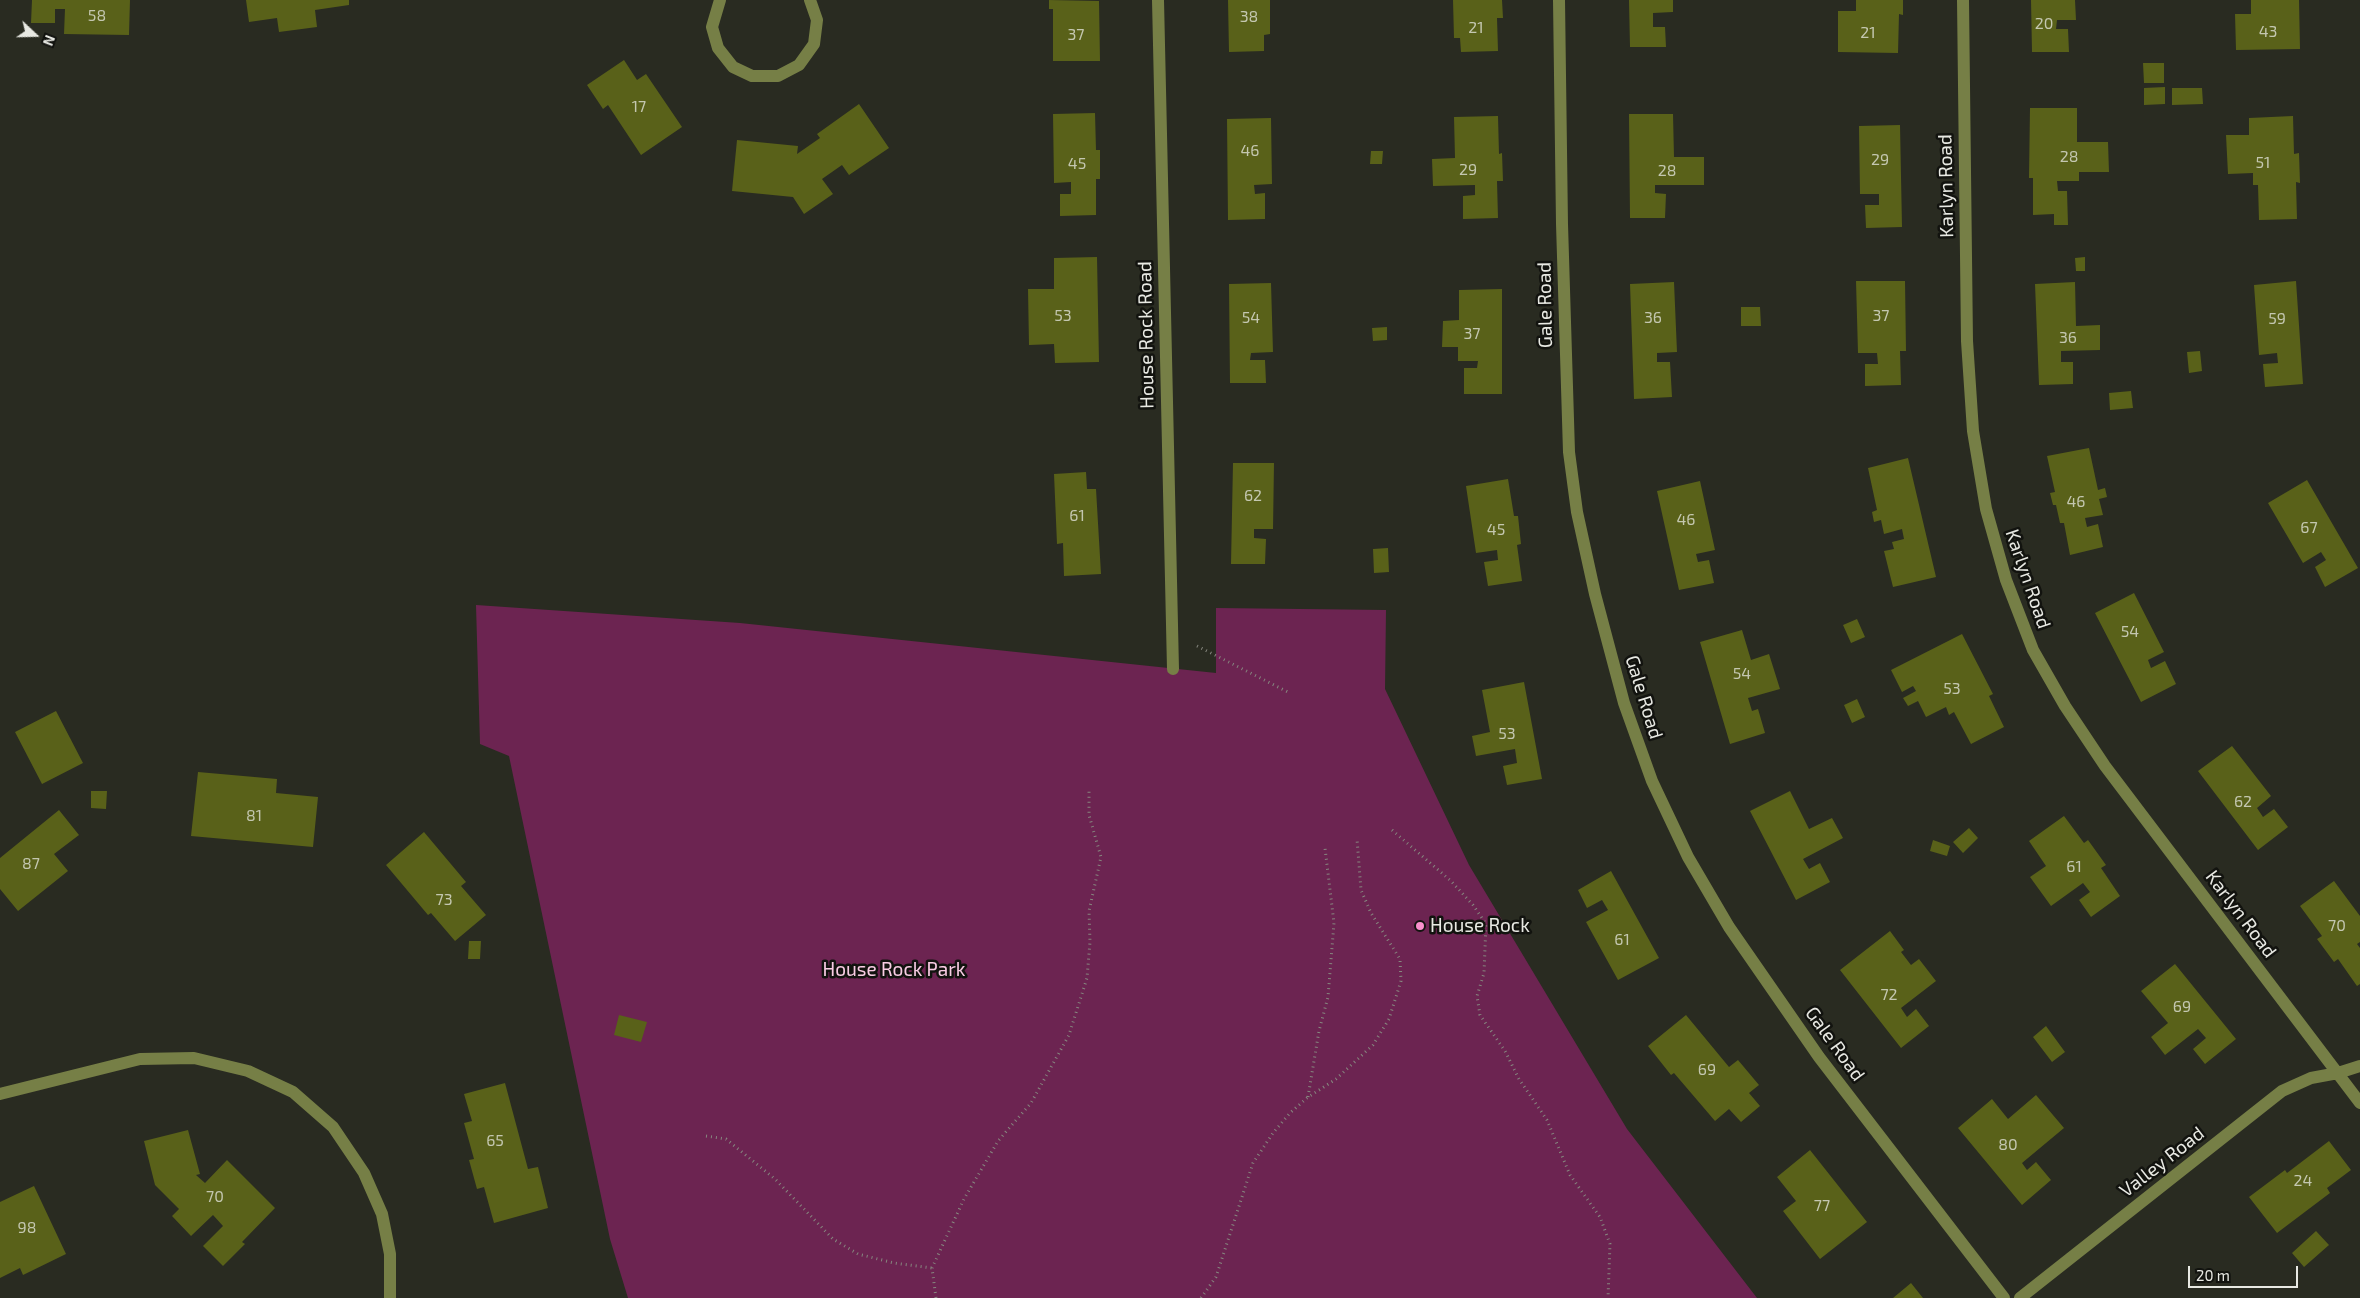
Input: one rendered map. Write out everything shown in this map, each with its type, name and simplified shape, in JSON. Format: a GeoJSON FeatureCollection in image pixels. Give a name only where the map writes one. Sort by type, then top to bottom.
{"type":"FeatureCollection","features":[{"type":"Feature","properties":{"kind":"street"},"geometry":{"type":"LineString","coordinates":[[720,0],[712,27],[718,48],[733,67],[752,76],[778,76],[799,65],[814,44],[817,20],[810,0]]}},
{"type":"Feature","properties":{"kind":"street","name":"House Rock Road"},"geometry":{"type":"LineString","coordinates":[[1158,0],[1173,669]]}},
{"type":"Feature","properties":{"kind":"street","name":"Gale Road"},"geometry":{"type":"LineString","coordinates":[[1559,0],[1562,233],[1570,452],[1577,512],[1595,594],[1624,703],[1652,781],[1688,857],[1729,927],[1819,1057],[2004,1298]]}},
{"type":"Feature","properties":{"kind":"street","name":"Karlyn Road"},"geometry":{"type":"LineString","coordinates":[[1963,0],[1967,341],[1973,431],[1986,509],[2006,580],[2033,650],[2065,706],[2105,766],[2338,1074]]}},
{"type":"Feature","properties":{"kind":"street"},"geometry":{"type":"LineString","coordinates":[[0,1094],[140,1059],[194,1058],[248,1070],[292,1092],[333,1126],[364,1173],[382,1214],[387,1238],[390,1254],[390,1298]]}},
{"type":"Feature","properties":{"kind":"street","name":"Valley Road"},"geometry":{"type":"LineString","coordinates":[[2020,1298],[2282,1091],[2311,1078],[2338,1074],[2360,1066]]}},
{"type":"Feature","properties":{"kind":"street"},"geometry":{"type":"LineString","coordinates":[[2338,1074],[2360,1103]]}},
{"type":"Feature","properties":{"kind":"path"},"geometry":{"type":"LineString","coordinates":[[1172,633],[1288,692]]}},
{"type":"Feature","properties":{"kind":"path"},"geometry":{"type":"LineString","coordinates":[[936,1298],[932,1268],[976,1178],[998,1141],[1031,1103],[1069,1035],[1086,978],[1090,942],[1089,911],[1101,857],[1089,815],[1090,788]]}},
{"type":"Feature","properties":{"kind":"path"},"geometry":{"type":"LineString","coordinates":[[1392,830],[1451,881],[1473,905],[1486,924],[1484,973],[1477,996],[1480,1015],[1505,1050],[1519,1079],[1547,1120],[1570,1175],[1600,1217],[1610,1244],[1608,1298]]}},
{"type":"Feature","properties":{"kind":"path"},"geometry":{"type":"LineString","coordinates":[[1201,1298],[1216,1277],[1253,1163],[1284,1120],[1307,1098],[1336,1079],[1374,1045],[1389,1019],[1401,981],[1400,960],[1370,913],[1361,890],[1357,839]]}},
{"type":"Feature","properties":{"kind":"path"},"geometry":{"type":"LineString","coordinates":[[1307,1098],[1319,1031],[1328,996],[1334,923],[1326,848]]}},
{"type":"Feature","properties":{"kind":"path"},"geometry":{"type":"LineString","coordinates":[[706,1136],[726,1140],[775,1179],[832,1239],[858,1254],[894,1263],[932,1268]]}},
{"type":"Feature","properties":{"kind":"green space","name":"House Rock Park"},"geometry":{"type":"Polygon","coordinates":[[[476,605],[740,623],[1216,673],[1216,608],[1386,610],[1385,689],[1469,865],[1627,1129],[1757,1298],[628,1298],[610,1239],[509,756],[480,744],[476,605]]]}},
{"type":"Feature","properties":{"kind":"building"},"geometry":{"type":"Polygon","coordinates":[[[32,0],[130,0],[129,35],[64,34],[65,9],[55,9],[55,23],[31,23],[32,0]]]}},
{"type":"Feature","properties":{"kind":"building"},"geometry":{"type":"Polygon","coordinates":[[[246,0],[349,0],[349,5],[315,10],[317,27],[279,32],[277,18],[249,22],[246,0]]]}},
{"type":"Feature","properties":{"kind":"building"},"geometry":{"type":"Polygon","coordinates":[[[1049,0],[1099,1],[1100,61],[1053,61],[1053,9],[1049,9],[1049,0]]]}},
{"type":"Feature","properties":{"kind":"building"},"geometry":{"type":"Polygon","coordinates":[[[1228,0],[1270,0],[1270,34],[1264,35],[1264,51],[1229,52],[1228,0]]]}},
{"type":"Feature","properties":{"kind":"building"},"geometry":{"type":"Polygon","coordinates":[[[1453,0],[1502,0],[1503,18],[1497,18],[1498,51],[1461,52],[1460,38],[1454,38],[1453,0]]]}},
{"type":"Feature","properties":{"kind":"building"},"geometry":{"type":"Polygon","coordinates":[[[1629,0],[1673,0],[1673,12],[1653,13],[1653,27],[1665,27],[1666,47],[1630,47],[1629,0]]]}},
{"type":"Feature","properties":{"kind":"building"},"geometry":{"type":"Polygon","coordinates":[[[1856,0],[1903,0],[1903,15],[1899,14],[1898,53],[1838,52],[1838,11],[1856,11],[1856,0]]]}},
{"type":"Feature","properties":{"kind":"building"},"geometry":{"type":"Polygon","coordinates":[[[2031,0],[2075,0],[2076,20],[2057,20],[2056,29],[2068,29],[2069,52],[2032,52],[2031,0]]]}},
{"type":"Feature","properties":{"kind":"building"},"geometry":{"type":"Polygon","coordinates":[[[2251,0],[2299,0],[2300,49],[2236,50],[2235,14],[2251,14],[2251,0]]]}},
{"type":"Feature","properties":{"kind":"building"},"geometry":{"type":"Polygon","coordinates":[[[624,60],[637,80],[646,74],[682,127],[641,155],[608,105],[603,109],[587,85],[624,60]]]}},
{"type":"Feature","properties":{"kind":"building"},"geometry":{"type":"Polygon","coordinates":[[[2143,63],[2164,63],[2164,83],[2144,83],[2143,63]]]}},
{"type":"Feature","properties":{"kind":"building"},"geometry":{"type":"Polygon","coordinates":[[[2165,87],[2165,104],[2144,105],[2144,88],[2165,87]]]}},
{"type":"Feature","properties":{"kind":"building"},"geometry":{"type":"Polygon","coordinates":[[[2172,88],[2202,88],[2203,104],[2172,105],[2172,88]]]}},
{"type":"Feature","properties":{"kind":"building"},"geometry":{"type":"Polygon","coordinates":[[[859,104],[889,148],[849,175],[842,165],[822,179],[833,194],[804,214],[793,197],[732,191],[737,140],[798,146],[797,154],[820,138],[817,134],[859,104]]]}},
{"type":"Feature","properties":{"kind":"building"},"geometry":{"type":"Polygon","coordinates":[[[2030,108],[2077,108],[2077,142],[2108,142],[2109,172],[2079,172],[2079,181],[2057,181],[2058,191],[2067,191],[2068,225],[2054,225],[2054,214],[2033,215],[2033,178],[2029,178],[2030,108]]]}},
{"type":"Feature","properties":{"kind":"building"},"geometry":{"type":"Polygon","coordinates":[[[1095,113],[1096,150],[1100,150],[1100,179],[1096,179],[1096,215],[1060,216],[1060,194],[1071,194],[1071,182],[1054,183],[1053,114],[1095,113]]]}},
{"type":"Feature","properties":{"kind":"building"},"geometry":{"type":"Polygon","coordinates":[[[1629,114],[1673,114],[1674,157],[1704,157],[1704,185],[1655,185],[1655,193],[1666,194],[1665,218],[1630,218],[1629,114]]]}},
{"type":"Feature","properties":{"kind":"building"},"geometry":{"type":"Polygon","coordinates":[[[1498,116],[1499,154],[1502,153],[1503,181],[1497,181],[1498,218],[1463,219],[1463,196],[1475,195],[1475,185],[1433,186],[1432,159],[1455,158],[1454,117],[1498,116]]]}},
{"type":"Feature","properties":{"kind":"building"},"geometry":{"type":"Polygon","coordinates":[[[2293,116],[2294,154],[2299,153],[2300,183],[2296,182],[2297,219],[2259,220],[2258,185],[2253,185],[2253,173],[2228,174],[2226,135],[2249,135],[2249,118],[2293,116]]]}},
{"type":"Feature","properties":{"kind":"building"},"geometry":{"type":"Polygon","coordinates":[[[1271,118],[1272,184],[1254,185],[1255,194],[1265,193],[1265,219],[1228,220],[1227,119],[1271,118]]]}},
{"type":"Feature","properties":{"kind":"building"},"geometry":{"type":"Polygon","coordinates":[[[1900,125],[1902,227],[1866,228],[1865,205],[1879,205],[1879,194],[1860,194],[1859,126],[1900,125]]]}},
{"type":"Feature","properties":{"kind":"building"},"geometry":{"type":"Polygon","coordinates":[[[1371,151],[1383,151],[1382,164],[1370,164],[1371,151]]]}},
{"type":"Feature","properties":{"kind":"building"},"geometry":{"type":"Polygon","coordinates":[[[1097,257],[1099,362],[1055,363],[1054,344],[1029,345],[1028,289],[1054,289],[1054,258],[1097,257]]]}},
{"type":"Feature","properties":{"kind":"building"},"geometry":{"type":"Polygon","coordinates":[[[2085,257],[2085,271],[2076,271],[2075,258],[2085,257]]]}},
{"type":"Feature","properties":{"kind":"building"},"geometry":{"type":"Polygon","coordinates":[[[1856,281],[1905,281],[1906,351],[1900,351],[1901,385],[1865,386],[1865,364],[1878,364],[1877,353],[1858,353],[1856,281]]]}},
{"type":"Feature","properties":{"kind":"building"},"geometry":{"type":"Polygon","coordinates":[[[2296,281],[2303,384],[2265,387],[2263,364],[2278,363],[2277,353],[2259,355],[2254,285],[2296,281]]]}},
{"type":"Feature","properties":{"kind":"building"},"geometry":{"type":"Polygon","coordinates":[[[1674,282],[1677,352],[1657,353],[1657,362],[1670,362],[1672,397],[1634,399],[1630,284],[1674,282]]]}},
{"type":"Feature","properties":{"kind":"building"},"geometry":{"type":"Polygon","coordinates":[[[2075,282],[2076,326],[2100,325],[2100,350],[2061,351],[2061,362],[2073,362],[2073,384],[2039,385],[2035,284],[2075,282]]]}},
{"type":"Feature","properties":{"kind":"building"},"geometry":{"type":"Polygon","coordinates":[[[1271,283],[1273,352],[1251,353],[1250,360],[1265,360],[1266,383],[1230,383],[1229,284],[1271,283]]]}},
{"type":"Feature","properties":{"kind":"building"},"geometry":{"type":"Polygon","coordinates":[[[1502,289],[1502,394],[1464,394],[1464,368],[1477,368],[1478,361],[1458,361],[1458,347],[1442,347],[1443,321],[1459,320],[1459,290],[1502,289]]]}},
{"type":"Feature","properties":{"kind":"building"},"geometry":{"type":"Polygon","coordinates":[[[1741,307],[1760,307],[1761,326],[1741,326],[1741,307]]]}},
{"type":"Feature","properties":{"kind":"building"},"geometry":{"type":"Polygon","coordinates":[[[1387,327],[1387,340],[1373,341],[1372,328],[1387,327]]]}},
{"type":"Feature","properties":{"kind":"building"},"geometry":{"type":"Polygon","coordinates":[[[2200,351],[2202,371],[2189,373],[2187,352],[2200,351]]]}},
{"type":"Feature","properties":{"kind":"building"},"geometry":{"type":"Polygon","coordinates":[[[2131,391],[2133,408],[2110,410],[2109,393],[2131,391]]]}},
{"type":"Feature","properties":{"kind":"building"},"geometry":{"type":"Polygon","coordinates":[[[2089,448],[2098,490],[2105,488],[2107,497],[2099,499],[2103,515],[2085,518],[2087,527],[2098,524],[2103,547],[2070,555],[2064,523],[2060,523],[2056,505],[2053,505],[2050,493],[2055,492],[2047,456],[2089,448]]]}},
{"type":"Feature","properties":{"kind":"building"},"geometry":{"type":"Polygon","coordinates":[[[1908,458],[1936,577],[1893,587],[1884,551],[1894,549],[1892,542],[1904,539],[1902,529],[1884,534],[1881,520],[1874,522],[1872,512],[1877,510],[1868,468],[1908,458]]]}},
{"type":"Feature","properties":{"kind":"building"},"geometry":{"type":"Polygon","coordinates":[[[1233,463],[1274,463],[1273,529],[1254,529],[1254,538],[1266,539],[1265,564],[1231,564],[1233,463]]]}},
{"type":"Feature","properties":{"kind":"building"},"geometry":{"type":"Polygon","coordinates":[[[1086,472],[1087,489],[1096,489],[1101,574],[1064,576],[1063,543],[1057,544],[1054,474],[1086,472]]]}},
{"type":"Feature","properties":{"kind":"building"},"geometry":{"type":"Polygon","coordinates":[[[1508,479],[1514,516],[1518,516],[1521,544],[1517,545],[1522,581],[1488,586],[1484,562],[1498,560],[1497,550],[1476,553],[1466,486],[1508,479]]]}},
{"type":"Feature","properties":{"kind":"building"},"geometry":{"type":"Polygon","coordinates":[[[2307,480],[2358,568],[2325,587],[2315,567],[2326,560],[2321,552],[2303,563],[2268,503],[2307,480]]]}},
{"type":"Feature","properties":{"kind":"building"},"geometry":{"type":"Polygon","coordinates":[[[1700,481],[1715,550],[1696,554],[1698,562],[1709,560],[1714,583],[1679,590],[1657,491],[1700,481]]]}},
{"type":"Feature","properties":{"kind":"building"},"geometry":{"type":"Polygon","coordinates":[[[1388,548],[1389,572],[1374,573],[1373,549],[1388,548]]]}},
{"type":"Feature","properties":{"kind":"building"},"geometry":{"type":"Polygon","coordinates":[[[2134,593],[2164,652],[2148,660],[2151,668],[2165,661],[2176,684],[2141,702],[2095,613],[2134,593]]]}},
{"type":"Feature","properties":{"kind":"building"},"geometry":{"type":"Polygon","coordinates":[[[1857,619],[1865,637],[1851,643],[1843,625],[1857,619]]]}},
{"type":"Feature","properties":{"kind":"building"},"geometry":{"type":"Polygon","coordinates":[[[1742,630],[1751,660],[1769,654],[1780,689],[1748,698],[1752,711],[1758,709],[1765,733],[1730,744],[1700,642],[1742,630]]]}},
{"type":"Feature","properties":{"kind":"building"},"geometry":{"type":"Polygon","coordinates":[[[1962,634],[1993,694],[1989,696],[2004,727],[1971,744],[1954,712],[1949,715],[1946,707],[1926,717],[1918,701],[1908,706],[1903,698],[1916,691],[1913,686],[1902,692],[1891,670],[1962,634]]]}},
{"type":"Feature","properties":{"kind":"building"},"geometry":{"type":"Polygon","coordinates":[[[1524,682],[1542,779],[1507,785],[1503,766],[1517,763],[1515,749],[1476,756],[1472,736],[1490,732],[1482,690],[1524,682]]]}},
{"type":"Feature","properties":{"kind":"building"},"geometry":{"type":"Polygon","coordinates":[[[1857,699],[1865,717],[1852,723],[1844,705],[1857,699]]]}},
{"type":"Feature","properties":{"kind":"building"},"geometry":{"type":"Polygon","coordinates":[[[56,711],[83,763],[42,784],[15,732],[56,711]]]}},
{"type":"Feature","properties":{"kind":"building"},"geometry":{"type":"Polygon","coordinates":[[[2232,746],[2271,796],[2257,808],[2263,817],[2274,809],[2288,827],[2258,850],[2198,771],[2232,746]]]}},
{"type":"Feature","properties":{"kind":"building"},"geometry":{"type":"Polygon","coordinates":[[[198,772],[277,779],[276,793],[318,797],[313,847],[191,836],[198,772]]]}},
{"type":"Feature","properties":{"kind":"building"},"geometry":{"type":"Polygon","coordinates":[[[91,791],[107,791],[106,809],[91,808],[91,791]]]}},
{"type":"Feature","properties":{"kind":"building"},"geometry":{"type":"Polygon","coordinates":[[[1790,791],[1809,829],[1832,818],[1843,838],[1803,859],[1809,869],[1820,863],[1830,882],[1796,900],[1750,811],[1790,791]]]}},
{"type":"Feature","properties":{"kind":"building"},"geometry":{"type":"Polygon","coordinates":[[[59,810],[79,835],[54,854],[68,871],[18,911],[0,889],[0,858],[59,810]]]}},
{"type":"Feature","properties":{"kind":"building"},"geometry":{"type":"Polygon","coordinates":[[[2064,816],[2084,843],[2088,840],[2106,865],[2101,868],[2120,896],[2091,917],[2079,900],[2090,892],[2083,883],[2051,906],[2030,877],[2046,866],[2029,841],[2064,816]]]}},
{"type":"Feature","properties":{"kind":"building"},"geometry":{"type":"Polygon","coordinates":[[[1969,828],[1978,838],[1963,853],[1953,842],[1969,828]]]}},
{"type":"Feature","properties":{"kind":"building"},"geometry":{"type":"Polygon","coordinates":[[[424,832],[466,882],[461,886],[486,915],[455,941],[431,913],[428,915],[386,865],[424,832]]]}},
{"type":"Feature","properties":{"kind":"building"},"geometry":{"type":"Polygon","coordinates":[[[1933,840],[1950,846],[1947,856],[1930,851],[1933,840]]]}},
{"type":"Feature","properties":{"kind":"building"},"geometry":{"type":"Polygon","coordinates":[[[1611,871],[1659,958],[1618,980],[1586,922],[1608,910],[1602,900],[1587,908],[1578,890],[1611,871]]]}},
{"type":"Feature","properties":{"kind":"building"},"geometry":{"type":"Polygon","coordinates":[[[2334,881],[2360,916],[2360,942],[2357,944],[2360,948],[2360,984],[2357,986],[2338,959],[2334,962],[2317,939],[2322,936],[2300,906],[2334,881]]]}},
{"type":"Feature","properties":{"kind":"building"},"geometry":{"type":"Polygon","coordinates":[[[1890,931],[1904,950],[1901,952],[1911,965],[1919,959],[1936,981],[1901,1008],[1907,1017],[1916,1009],[1929,1026],[1901,1048],[1840,970],[1890,931]]]}},
{"type":"Feature","properties":{"kind":"building"},"geometry":{"type":"Polygon","coordinates":[[[469,941],[481,941],[480,959],[468,959],[469,941]]]}},
{"type":"Feature","properties":{"kind":"building"},"geometry":{"type":"Polygon","coordinates":[[[2175,964],[2236,1039],[2205,1064],[2193,1049],[2206,1038],[2198,1029],[2165,1055],[2151,1037],[2168,1023],[2141,991],[2175,964]]]}},
{"type":"Feature","properties":{"kind":"building"},"geometry":{"type":"Polygon","coordinates":[[[619,1015],[647,1022],[641,1042],[614,1035],[619,1015]]]}},
{"type":"Feature","properties":{"kind":"building"},"geometry":{"type":"Polygon","coordinates":[[[1686,1015],[1729,1067],[1738,1060],[1759,1085],[1749,1093],[1760,1106],[1741,1122],[1729,1109],[1715,1121],[1674,1073],[1671,1075],[1648,1046],[1686,1015]]]}},
{"type":"Feature","properties":{"kind":"building"},"geometry":{"type":"Polygon","coordinates":[[[2046,1026],[2065,1052],[2052,1062],[2033,1037],[2046,1026]]]}},
{"type":"Feature","properties":{"kind":"building"},"geometry":{"type":"Polygon","coordinates":[[[505,1083],[528,1169],[538,1167],[548,1208],[494,1223],[484,1187],[477,1189],[469,1160],[474,1159],[464,1123],[472,1121],[464,1094],[505,1083]]]}},
{"type":"Feature","properties":{"kind":"building"},"geometry":{"type":"Polygon","coordinates":[[[2036,1095],[2064,1128],[2022,1163],[2027,1170],[2036,1162],[2051,1180],[2022,1205],[1958,1128],[1992,1099],[2008,1119],[2036,1095]]]}},
{"type":"Feature","properties":{"kind":"building"},"geometry":{"type":"Polygon","coordinates":[[[188,1130],[200,1174],[196,1175],[205,1183],[227,1160],[275,1208],[242,1242],[245,1244],[223,1266],[203,1246],[223,1226],[213,1215],[191,1236],[172,1216],[179,1209],[155,1185],[144,1141],[188,1130]]]}},
{"type":"Feature","properties":{"kind":"building"},"geometry":{"type":"Polygon","coordinates":[[[2329,1141],[2351,1170],[2327,1188],[2330,1193],[2277,1233],[2249,1197],[2285,1170],[2287,1173],[2329,1141]]]}},
{"type":"Feature","properties":{"kind":"building"},"geometry":{"type":"Polygon","coordinates":[[[1810,1150],[1867,1222],[1820,1259],[1783,1211],[1796,1201],[1777,1177],[1810,1150]]]}},
{"type":"Feature","properties":{"kind":"building"},"geometry":{"type":"Polygon","coordinates":[[[34,1186],[66,1254],[23,1275],[20,1268],[0,1278],[0,1202],[34,1186]]]}},
{"type":"Feature","properties":{"kind":"building"},"geometry":{"type":"Polygon","coordinates":[[[2316,1231],[2329,1245],[2304,1267],[2292,1253],[2316,1231]]]}},
{"type":"Feature","properties":{"kind":"building"},"geometry":{"type":"Polygon","coordinates":[[[1911,1283],[1923,1298],[1893,1298],[1911,1283]]]}},
{"type":"Feature","properties":{"kind":"place","name":"House Rock"},"geometry":{"type":"Point","coordinates":[1420,926]}}]}
